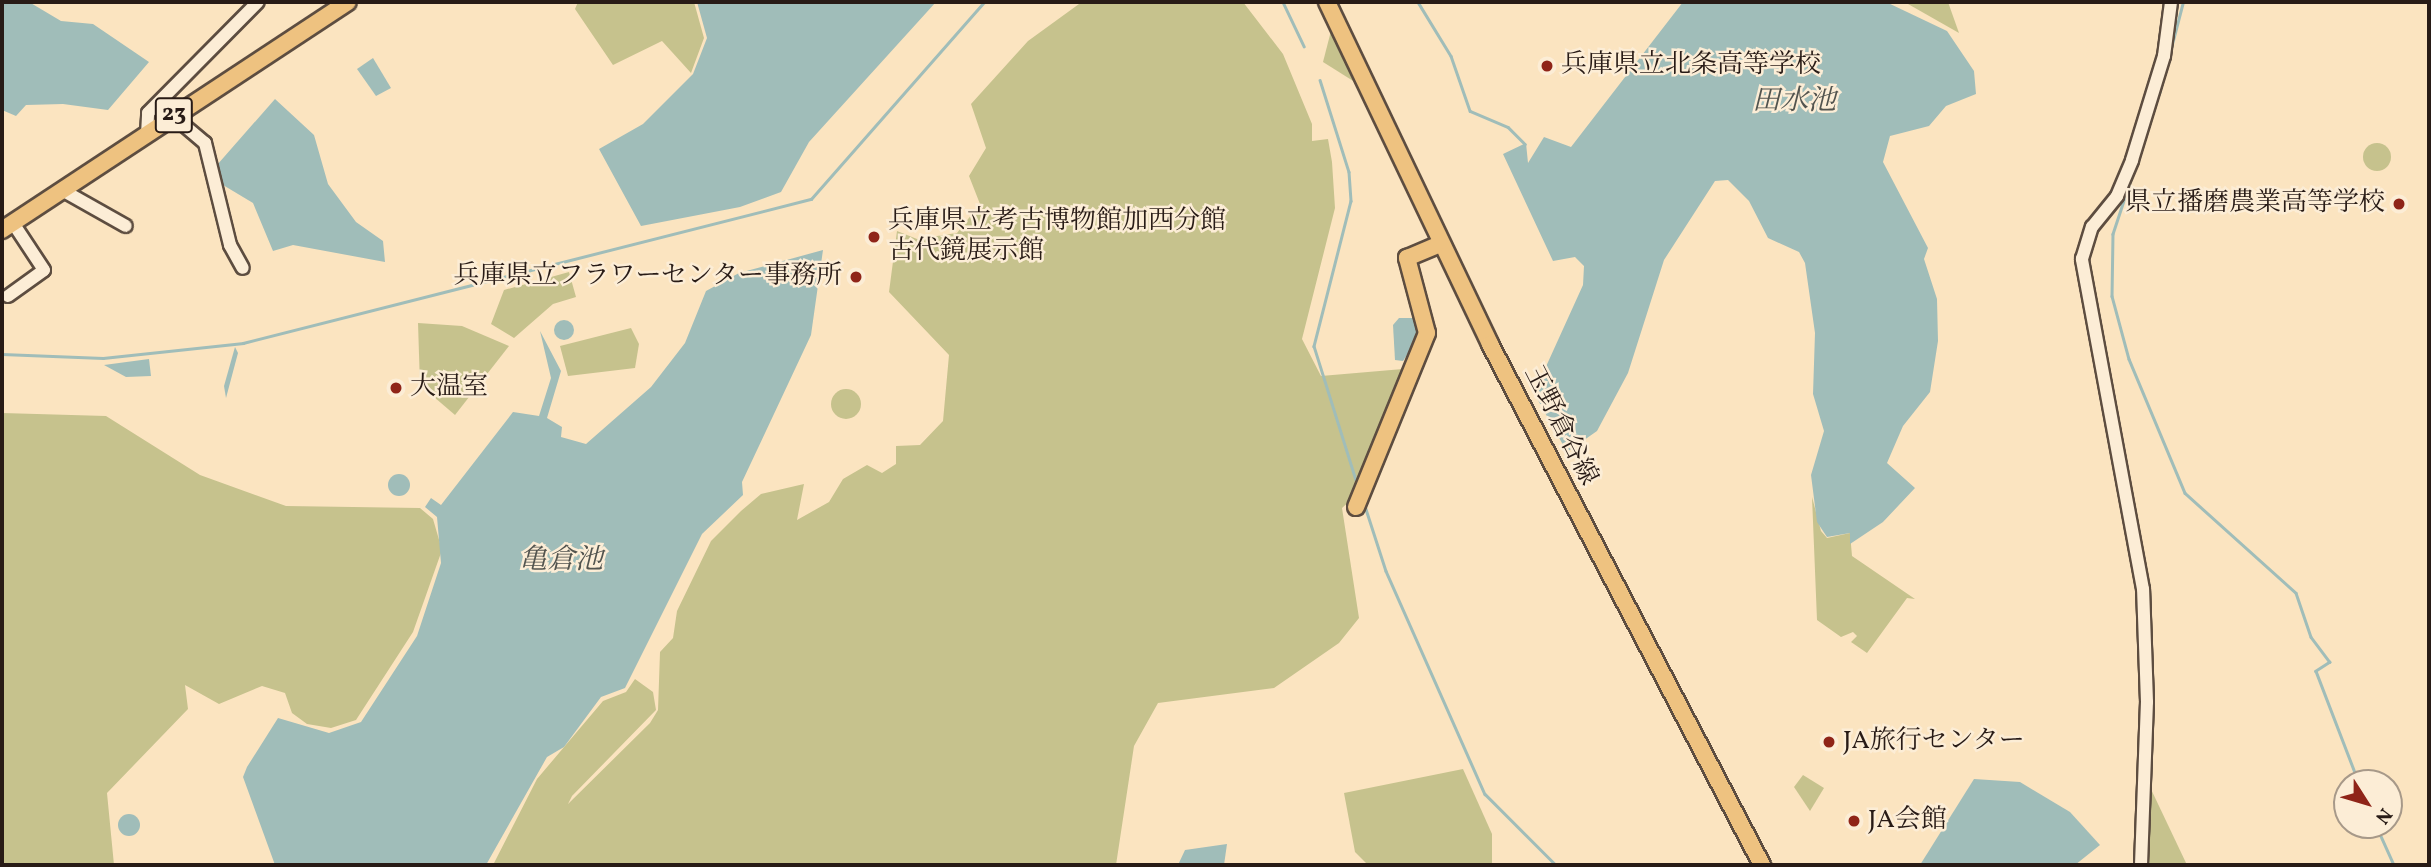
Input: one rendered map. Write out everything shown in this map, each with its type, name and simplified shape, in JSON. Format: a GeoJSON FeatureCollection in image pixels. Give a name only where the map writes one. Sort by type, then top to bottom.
{"type":"FeatureCollection","features":[{"type":"Feature","properties":{"kind":"main road","name":"23"},"geometry":{"type":"LineString","coordinates":[[7,226],[348,2]]}},
{"type":"Feature","properties":{"kind":"main road","name":"玉野倉谷線"},"geometry":{"type":"LineString","coordinates":[[1327,2],[1490,344],[1762,865]]}},
{"type":"Feature","properties":{"kind":"main road"},"geometry":{"type":"LineString","coordinates":[[1356,507],[1427,333],[1407,258],[1435,246]]}},
{"type":"Feature","properties":{"kind":"street"},"geometry":{"type":"LineString","coordinates":[[147,135],[148,113],[258,2]]}},
{"type":"Feature","properties":{"kind":"street"},"geometry":{"type":"LineString","coordinates":[[2141,865],[2146,623],[2082,259],[2092,227],[2117,196],[2132,160],[2164,56],[2171,2]]}},
{"type":"Feature","properties":{"kind":"street"},"geometry":{"type":"LineString","coordinates":[[173,116],[205,143],[230,245],[243,268]]}},
{"type":"Feature","properties":{"kind":"street"},"geometry":{"type":"LineString","coordinates":[[62,190],[125,226]]}},
{"type":"Feature","properties":{"kind":"street"},"geometry":{"type":"LineString","coordinates":[[7,226],[44,270],[8,296]]}},
{"type":"Feature","properties":{"kind":"shaded area"},"geometry":{"type":"Polygon","coordinates":[[[578,2],[694,2],[704,38],[691,73],[662,41],[613,65],[575,9],[578,2]]]}},
{"type":"Feature","properties":{"kind":"shaded area"},"geometry":{"type":"Polygon","coordinates":[[[1243,2],[1283,54],[1312,124],[1312,141],[1328,139],[1335,208],[1302,339],[1321,376],[1403,369],[1363,489],[1342,508],[1359,618],[1339,643],[1274,688],[1158,703],[1134,746],[1116,865],[493,865],[537,779],[603,701],[626,692],[635,679],[653,692],[656,710],[572,796],[568,804],[650,723],[658,710],[660,652],[673,638],[677,611],[711,541],[741,511],[761,494],[804,484],[797,520],[829,502],[843,479],[867,465],[882,473],[896,464],[896,446],[920,445],[943,421],[949,355],[889,292],[897,231],[917,239],[957,233],[980,204],[969,176],[986,148],[971,104],[1028,41],[1079,4],[1243,2]]]}},
{"type":"Feature","properties":{"kind":"shaded area"},"geometry":{"type":"Polygon","coordinates":[[[1908,2],[1948,2],[1959,33],[1908,4],[1908,2]]]}},
{"type":"Feature","properties":{"kind":"shaded area"},"geometry":{"type":"Polygon","coordinates":[[[1332,27],[1358,84],[1323,62],[1332,27]]]}},
{"type":"Feature","properties":{"kind":"shaded area"},"geometry":{"type":"Polygon","coordinates":[[[2377,143],[2387,147],[2391,157],[2387,167],[2377,171],[2367,167],[2363,157],[2367,147],[2377,143]]]}},
{"type":"Feature","properties":{"kind":"shaded area"},"geometry":{"type":"Polygon","coordinates":[[[569,272],[576,297],[553,304],[514,338],[491,324],[504,290],[569,272]]]}},
{"type":"Feature","properties":{"kind":"shaded area"},"geometry":{"type":"Polygon","coordinates":[[[418,323],[462,326],[509,346],[455,415],[420,385],[418,323]]]}},
{"type":"Feature","properties":{"kind":"shaded area"},"geometry":{"type":"Polygon","coordinates":[[[631,328],[639,344],[635,368],[568,376],[560,346],[631,328]]]}},
{"type":"Feature","properties":{"kind":"shaded area"},"geometry":{"type":"Polygon","coordinates":[[[846,389],[857,393],[861,404],[857,415],[846,419],[835,415],[831,404],[835,393],[846,389]]]}},
{"type":"Feature","properties":{"kind":"shaded area"},"geometry":{"type":"Polygon","coordinates":[[[2,413],[106,416],[200,475],[286,506],[420,508],[433,519],[442,550],[413,632],[356,720],[331,728],[307,724],[292,713],[285,693],[262,686],[219,704],[185,685],[188,709],[107,793],[114,865],[2,865],[2,413]]]}},
{"type":"Feature","properties":{"kind":"shaded area"},"geometry":{"type":"Polygon","coordinates":[[[1812,497],[1821,531],[1827,538],[1850,533],[1852,556],[1915,599],[1907,598],[1867,653],[1851,642],[1857,636],[1853,632],[1841,637],[1817,620],[1812,497]]]}},
{"type":"Feature","properties":{"kind":"shaded area"},"geometry":{"type":"Polygon","coordinates":[[[1463,769],[1492,834],[1492,865],[1368,865],[1355,852],[1344,793],[1463,769]]]}},
{"type":"Feature","properties":{"kind":"shaded area"},"geometry":{"type":"Polygon","coordinates":[[[1803,775],[1824,788],[1810,811],[1794,787],[1803,775]]]}},
{"type":"Feature","properties":{"kind":"shaded area"},"geometry":{"type":"Polygon","coordinates":[[[2149,785],[2187,865],[2148,865],[2149,785]]]}},
{"type":"Feature","properties":{"kind":"water"},"geometry":{"type":"Polygon","coordinates":[[[2,2],[29,2],[61,21],[93,24],[149,62],[108,110],[63,104],[26,105],[16,116],[2,110],[2,2]]]}},
{"type":"Feature","properties":{"kind":"water"},"geometry":{"type":"Polygon","coordinates":[[[697,2],[936,2],[809,142],[781,192],[740,207],[641,226],[599,149],[643,124],[693,74],[707,38],[697,2]]]}},
{"type":"Feature","properties":{"kind":"water","name":"田水池"},"geometry":{"type":"Polygon","coordinates":[[[1683,2],[1886,2],[1947,31],[1974,71],[1976,94],[1946,106],[1929,126],[1890,136],[1883,162],[1928,248],[1924,259],[1937,299],[1938,341],[1930,392],[1903,426],[1887,463],[1915,488],[1883,522],[1850,544],[1850,533],[1827,537],[1817,522],[1811,475],[1824,431],[1813,394],[1815,333],[1805,263],[1799,252],[1768,238],[1749,201],[1728,180],[1715,181],[1664,260],[1628,373],[1597,431],[1567,452],[1534,393],[1583,285],[1584,266],[1575,257],[1553,261],[1503,154],[1526,143],[1528,163],[1544,137],[1571,147],[1683,2]]]}},
{"type":"Feature","properties":{"kind":"water"},"geometry":{"type":"Polygon","coordinates":[[[373,58],[391,88],[376,96],[357,69],[373,58]]]}},
{"type":"Feature","properties":{"kind":"water"},"geometry":{"type":"Polygon","coordinates":[[[275,99],[314,135],[328,184],[356,222],[383,241],[385,262],[293,245],[273,251],[253,203],[223,185],[217,165],[275,99]]]}},
{"type":"Feature","properties":{"kind":"water","name":"亀倉池"},"geometry":{"type":"Polygon","coordinates":[[[823,250],[811,335],[742,482],[743,495],[702,534],[625,688],[601,697],[564,747],[547,757],[486,865],[275,865],[243,777],[247,767],[278,718],[329,733],[361,722],[417,636],[441,563],[437,517],[425,507],[431,498],[441,505],[513,412],[539,416],[551,378],[540,331],[561,371],[547,418],[562,427],[561,437],[586,444],[651,387],[685,343],[706,291],[739,273],[823,250]]]}},
{"type":"Feature","properties":{"kind":"water"},"geometry":{"type":"Polygon","coordinates":[[[1399,318],[1414,318],[1421,334],[1403,361],[1395,360],[1393,325],[1399,318]]]}},
{"type":"Feature","properties":{"kind":"water"},"geometry":{"type":"Polygon","coordinates":[[[564,320],[571,323],[574,330],[571,337],[564,340],[557,337],[554,330],[557,323],[564,320]]]}},
{"type":"Feature","properties":{"kind":"water"},"geometry":{"type":"Polygon","coordinates":[[[235,347],[238,353],[226,398],[224,386],[235,347]]]}},
{"type":"Feature","properties":{"kind":"water"},"geometry":{"type":"Polygon","coordinates":[[[149,359],[151,376],[126,377],[104,365],[149,359]]]}},
{"type":"Feature","properties":{"kind":"water"},"geometry":{"type":"Polygon","coordinates":[[[399,474],[407,477],[410,485],[407,493],[399,496],[391,493],[388,485],[391,477],[399,474]]]}},
{"type":"Feature","properties":{"kind":"water"},"geometry":{"type":"Polygon","coordinates":[[[1974,779],[2020,782],[2070,812],[2100,845],[2075,865],[1920,865],[1974,779]]]}},
{"type":"Feature","properties":{"kind":"water"},"geometry":{"type":"Polygon","coordinates":[[[125,814],[133,814],[140,821],[140,829],[133,836],[125,836],[118,829],[118,821],[125,814]]]}},
{"type":"Feature","properties":{"kind":"water"},"geometry":{"type":"Polygon","coordinates":[[[1227,844],[1224,865],[1178,865],[1185,850],[1227,844]]]}},
{"type":"Feature","properties":{"kind":"waterway"},"geometry":{"type":"LineString","coordinates":[[2,354],[103,358],[243,343],[811,199],[984,2]]}},
{"type":"Feature","properties":{"kind":"waterway"},"geometry":{"type":"LineString","coordinates":[[1283,2],[1304,46]]}},
{"type":"Feature","properties":{"kind":"waterway"},"geometry":{"type":"LineString","coordinates":[[1418,2],[1451,56],[1470,111],[1508,127],[1525,144]]}},
{"type":"Feature","properties":{"kind":"waterway"},"geometry":{"type":"LineString","coordinates":[[2159,94],[2183,2]]}},
{"type":"Feature","properties":{"kind":"waterway"},"geometry":{"type":"LineString","coordinates":[[1320,80],[1349,172],[1351,201],[1314,346],[1358,486]]}},
{"type":"Feature","properties":{"kind":"waterway"},"geometry":{"type":"LineString","coordinates":[[2156,104],[2113,234],[2112,296],[2129,359],[2185,493],[2296,593],[2311,637],[2330,662],[2316,671],[2354,769]]}},
{"type":"Feature","properties":{"kind":"waterway"},"geometry":{"type":"LineString","coordinates":[[1365,506],[1386,571],[1485,794],[1556,865]]}},
{"type":"Feature","properties":{"kind":"waterway"},"geometry":{"type":"LineString","coordinates":[[2382,839],[2394,865]]}},
{"type":"Feature","properties":{"kind":"place","name":"兵庫県立北条高等学校"},"geometry":{"type":"Point","coordinates":[1547,66]}},
{"type":"Feature","properties":{"kind":"place","name":"県立播磨農業高等学校"},"geometry":{"type":"Point","coordinates":[2399,204]}},
{"type":"Feature","properties":{"kind":"place","name":"兵庫県立考古博物館加西分館 古代鏡展示館"},"geometry":{"type":"Point","coordinates":[874,237]}},
{"type":"Feature","properties":{"kind":"place","name":"兵庫県立フラワーセンター事務所"},"geometry":{"type":"Point","coordinates":[856,277]}},
{"type":"Feature","properties":{"kind":"place","name":"大温室"},"geometry":{"type":"Point","coordinates":[396,388]}},
{"type":"Feature","properties":{"kind":"place","name":"JA旅行センター"},"geometry":{"type":"Point","coordinates":[1829,742]}},
{"type":"Feature","properties":{"kind":"place","name":"JA会館"},"geometry":{"type":"Point","coordinates":[1854,821]}}]}
